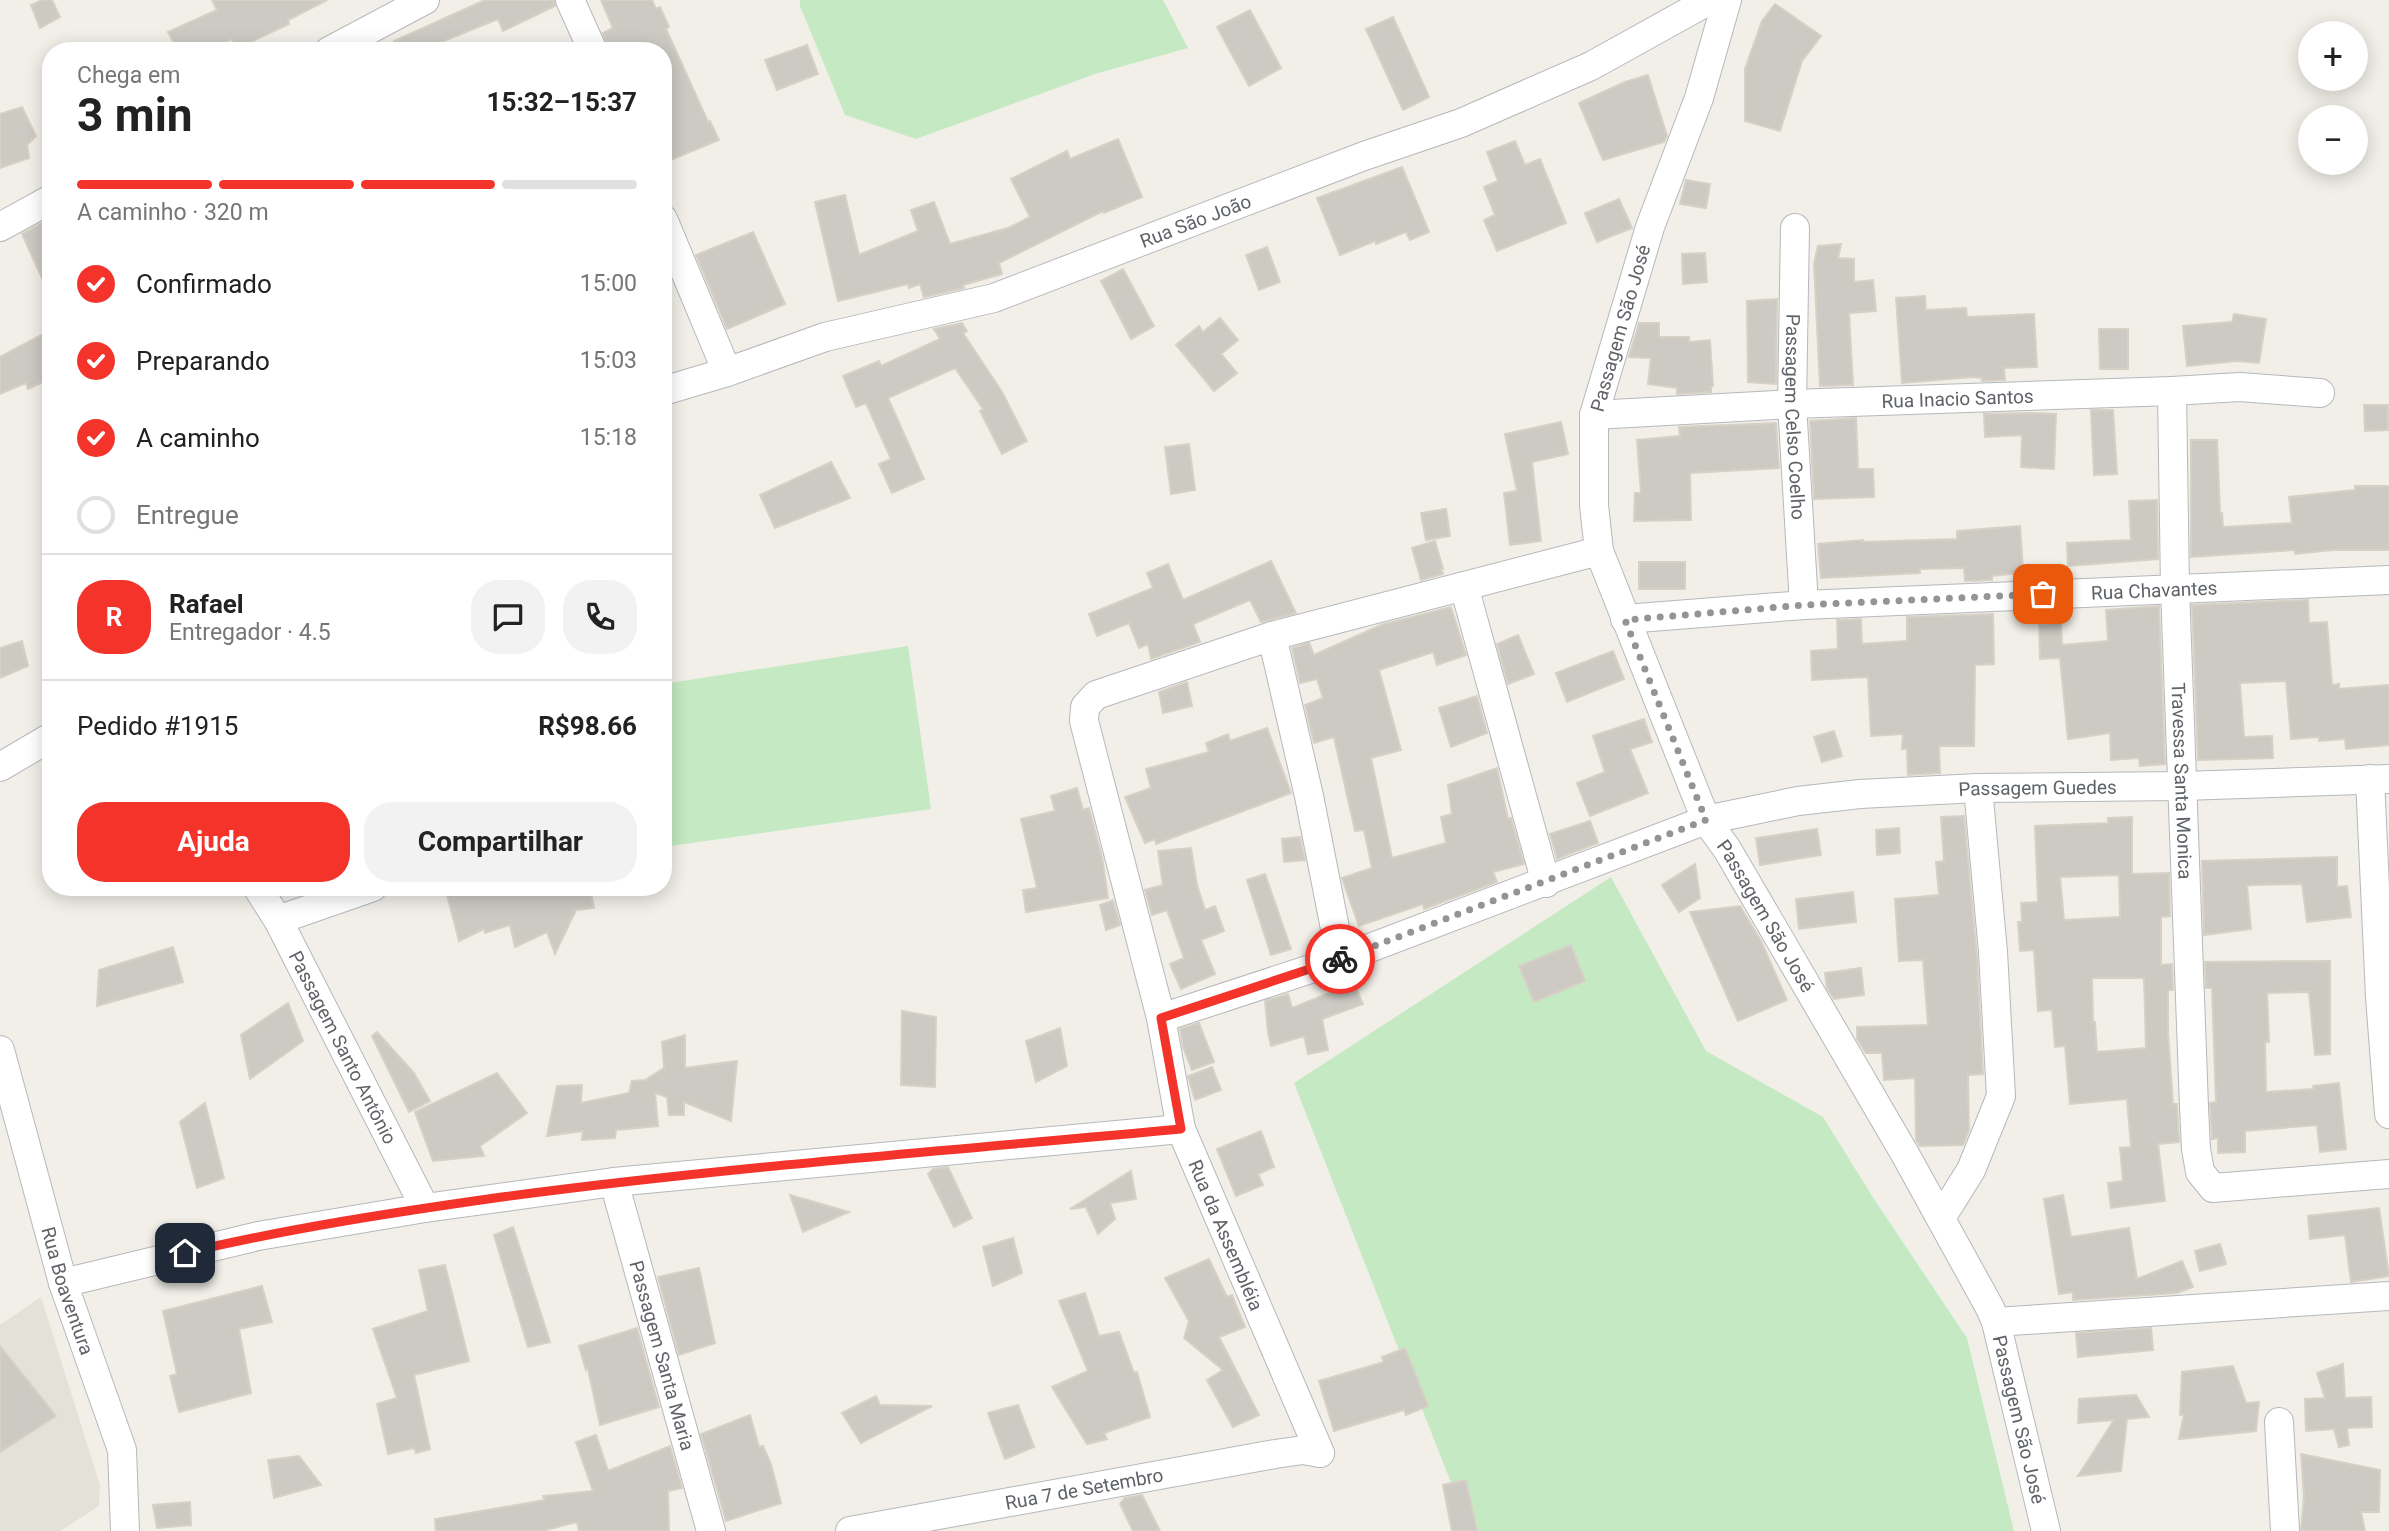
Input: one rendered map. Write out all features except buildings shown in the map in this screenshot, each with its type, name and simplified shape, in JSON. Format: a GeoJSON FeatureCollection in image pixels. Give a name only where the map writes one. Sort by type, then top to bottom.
{"type":"FeatureCollection","features":[{"type":"Feature","properties":{"kind":"street"},"geometry":{"type":"LineString","coordinates":[[346,42],[425,0]]}},
{"type":"Feature","properties":{"kind":"street"},"geometry":{"type":"LineString","coordinates":[[570,0],[589,42]]}},
{"type":"Feature","properties":{"kind":"street","name":"Rua São João"},"geometry":{"type":"LineString","coordinates":[[672,388],[825,337],[994,298],[1364,156],[1461,123],[1591,66],[1710,0]]}},
{"type":"Feature","properties":{"kind":"street","name":"Passagem São José"},"geometry":{"type":"LineString","coordinates":[[1727,0],[1699,98],[1650,227],[1594,415],[1594,505],[1599,551],[1706,820],[1727,849],[1941,1218],[1996,1322],[2046,1531]]}},
{"type":"Feature","properties":{"kind":"street"},"geometry":{"type":"LineString","coordinates":[[0,226],[42,205]]}},
{"type":"Feature","properties":{"kind":"street","name":"Passagem Celso Coelho"},"geometry":{"type":"LineString","coordinates":[[1795,228],[1792,404],[1804,605]]}},
{"type":"Feature","properties":{"kind":"street"},"geometry":{"type":"LineString","coordinates":[[672,241],[727,372]]}},
{"type":"Feature","properties":{"kind":"street","name":"Rua Inacio Santos"},"geometry":{"type":"LineString","coordinates":[[1594,415],[1792,404],[2240,387],[2320,393]]}},
{"type":"Feature","properties":{"kind":"street","name":"Travessa Santa Monica"},"geometry":{"type":"LineString","coordinates":[[2172,391],[2175,588],[2195,1139],[2200,1171],[2213,1188],[2389,1174]]}},
{"type":"Feature","properties":{"kind":"street"},"geometry":{"type":"LineString","coordinates":[[1341,959],[1309,796],[1272,636],[1599,551]]}},
{"type":"Feature","properties":{"kind":"street","name":"Rua Chavantes"},"geometry":{"type":"LineString","coordinates":[[1625,620],[1804,605],[2389,580]]}},
{"type":"Feature","properties":{"kind":"street"},"geometry":{"type":"LineString","coordinates":[[1464,586],[1546,883]]}},
{"type":"Feature","properties":{"kind":"street","name":"Rua da Assembléia"},"geometry":{"type":"LineString","coordinates":[[1272,636],[1097,695],[1085,707],[1084,722],[1161,1018],[1181,1129],[1320,1453]]}},
{"type":"Feature","properties":{"kind":"street"},"geometry":{"type":"LineString","coordinates":[[0,766],[42,742]]}},
{"type":"Feature","properties":{"kind":"street"},"geometry":{"type":"LineString","coordinates":[[2379,779],[2389,1114]]}},
{"type":"Feature","properties":{"kind":"street","name":"Passagem Guedes"},"geometry":{"type":"LineString","coordinates":[[1161,1018],[1341,959],[1706,820],[1798,801],[1860,794],[1978,788],[2183,786],[2379,779]]}},
{"type":"Feature","properties":{"kind":"street"},"geometry":{"type":"LineString","coordinates":[[1941,1218],[1971,1170],[2001,1096],[1993,952],[1978,788]]}},
{"type":"Feature","properties":{"kind":"street","name":"Passagem Santo Antônio"},"geometry":{"type":"LineString","coordinates":[[263,896],[278,920],[425,1208]]}},
{"type":"Feature","properties":{"kind":"street"},"geometry":{"type":"LineString","coordinates":[[278,920],[347,896]]}},
{"type":"Feature","properties":{"kind":"street","name":"Rua Boaventura"},"geometry":{"type":"LineString","coordinates":[[0,1050],[63,1283],[122,1450],[125,1531]]}},
{"type":"Feature","properties":{"kind":"street"},"geometry":{"type":"LineString","coordinates":[[63,1283],[258,1236],[425,1208],[614,1182],[1181,1129]]}},
{"type":"Feature","properties":{"kind":"street","name":"Passagem Santa Maria"},"geometry":{"type":"LineString","coordinates":[[614,1182],[711,1531]]}},
{"type":"Feature","properties":{"kind":"street"},"geometry":{"type":"LineString","coordinates":[[1996,1322],[2389,1296]]}},
{"type":"Feature","properties":{"kind":"street"},"geometry":{"type":"LineString","coordinates":[[2279,1422],[2285,1531]]}},
{"type":"Feature","properties":{"kind":"street","name":"Rua 7 de Setembro"},"geometry":{"type":"LineString","coordinates":[[850,1531],[1275,1454],[1303,1451],[1320,1453]]}},
{"type":"Feature","properties":{"kind":"shaded area"},"geometry":{"type":"Polygon","coordinates":[[[41,1297],[100,1485],[99,1506],[60,1531],[0,1531],[0,1325],[41,1297]]]}},
{"type":"Feature","properties":{"kind":"green space"},"geometry":{"type":"Polygon","coordinates":[[[800,0],[1163,0],[1188,48],[1095,74],[916,139],[845,115],[800,6],[800,0]]]}},
{"type":"Feature","properties":{"kind":"green space"},"geometry":{"type":"Polygon","coordinates":[[[908,646],[931,809],[672,846],[672,683],[908,646]]]}},
{"type":"Feature","properties":{"kind":"green space"},"geometry":{"type":"Polygon","coordinates":[[[1611,877],[1706,1051],[1823,1117],[1967,1338],[2014,1531],[1470,1531],[1294,1083],[1611,877]]]}},
{"type":"Feature","properties":{"kind":"way so far"},"geometry":{"type":"LineString","coordinates":[[1340,959],[1706,820],[1625,620],[1804,605],[2043,594]]}},
{"type":"Feature","properties":{"kind":"route"},"geometry":{"type":"LineString","coordinates":[[185,1253],[258,1236],[425,1208],[614,1182],[1181,1129],[1161,1018],[1340,959]]}}]}
